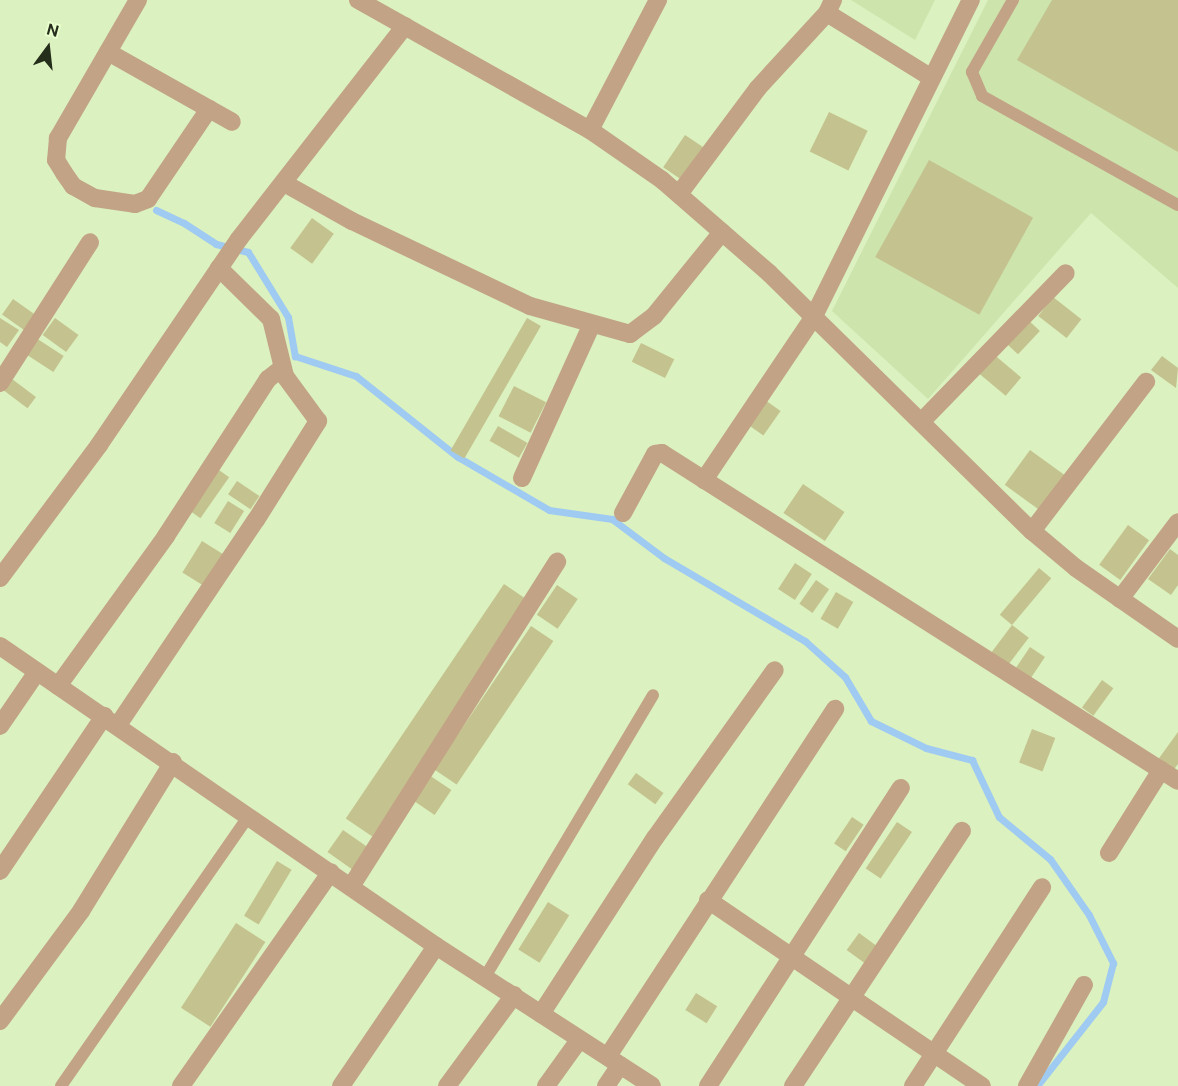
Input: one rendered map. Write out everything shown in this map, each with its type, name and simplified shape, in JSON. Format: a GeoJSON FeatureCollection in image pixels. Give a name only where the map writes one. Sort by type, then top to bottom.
{"type":"FeatureCollection","features":[{"type":"Feature","properties":{"kind":"street"},"geometry":{"type":"LineString","coordinates":[[138,0],[65,122],[55,147],[56,160],[73,186],[95,198],[135,204],[148,199],[209,109]]}},
{"type":"Feature","properties":{"kind":"street"},"geometry":{"type":"LineString","coordinates":[[358,0],[382,6],[405,26],[590,130],[679,194],[922,421],[1032,531],[1120,599],[1178,639]]}},
{"type":"Feature","properties":{"kind":"street"},"geometry":{"type":"LineString","coordinates":[[590,130],[658,0]]}},
{"type":"Feature","properties":{"kind":"street"},"geometry":{"type":"LineString","coordinates":[[704,480],[813,318],[970,0]]}},
{"type":"Feature","properties":{"kind":"street"},"geometry":{"type":"LineString","coordinates":[[679,194],[758,88],[830,7],[932,78]]}},
{"type":"Feature","properties":{"kind":"street"},"geometry":{"type":"LineString","coordinates":[[0,578],[99,445],[239,239],[405,26]]}},
{"type":"Feature","properties":{"kind":"street"},"geometry":{"type":"LineString","coordinates":[[108,52],[232,122]]}},
{"type":"Feature","properties":{"kind":"street"},"geometry":{"type":"LineString","coordinates":[[284,183],[484,285],[591,326],[630,334],[641,328],[722,232]]}},
{"type":"Feature","properties":{"kind":"street"},"geometry":{"type":"LineString","coordinates":[[0,383],[90,242]]}},
{"type":"Feature","properties":{"kind":"street"},"geometry":{"type":"LineString","coordinates":[[0,870],[111,721],[318,421],[292,390],[282,368],[271,319],[222,264]]}},
{"type":"Feature","properties":{"kind":"street"},"geometry":{"type":"LineString","coordinates":[[922,421],[1066,273]]}},
{"type":"Feature","properties":{"kind":"street"},"geometry":{"type":"LineString","coordinates":[[522,478],[591,326]]}},
{"type":"Feature","properties":{"kind":"street"},"geometry":{"type":"LineString","coordinates":[[58,686],[166,536],[263,387],[282,368]]}},
{"type":"Feature","properties":{"kind":"street"},"geometry":{"type":"LineString","coordinates":[[1032,531],[1146,382]]}},
{"type":"Feature","properties":{"kind":"street"},"geometry":{"type":"LineString","coordinates":[[623,513],[658,452],[1178,781]]}},
{"type":"Feature","properties":{"kind":"street"},"geometry":{"type":"LineString","coordinates":[[1120,599],[1178,522]]}},
{"type":"Feature","properties":{"kind":"street"},"geometry":{"type":"LineString","coordinates":[[352,885],[558,562]]}},
{"type":"Feature","properties":{"kind":"street"},"geometry":{"type":"LineString","coordinates":[[0,646],[352,885],[436,946],[652,1086]]}},
{"type":"Feature","properties":{"kind":"street"},"geometry":{"type":"LineString","coordinates":[[542,1014],[656,838],[775,670]]}},
{"type":"Feature","properties":{"kind":"street"},"geometry":{"type":"LineString","coordinates":[[0,726],[37,672]]}},
{"type":"Feature","properties":{"kind":"street"},"geometry":{"type":"LineString","coordinates":[[606,1086],[614,1061],[708,900],[835,709]]}},
{"type":"Feature","properties":{"kind":"street"},"geometry":{"type":"LineString","coordinates":[[0,1021],[81,911],[173,762]]}},
{"type":"Feature","properties":{"kind":"street"},"geometry":{"type":"LineString","coordinates":[[1109,853],[1161,770]]}},
{"type":"Feature","properties":{"kind":"street"},"geometry":{"type":"LineString","coordinates":[[708,1086],[901,788]]}},
{"type":"Feature","properties":{"kind":"street"},"geometry":{"type":"LineString","coordinates":[[793,1086],[850,996],[962,831]]}},
{"type":"Feature","properties":{"kind":"street"},"geometry":{"type":"LineString","coordinates":[[181,1086],[331,872]]}},
{"type":"Feature","properties":{"kind":"street"},"geometry":{"type":"LineString","coordinates":[[913,1086],[1042,887]]}},
{"type":"Feature","properties":{"kind":"street"},"geometry":{"type":"LineString","coordinates":[[708,900],[982,1086]]}},
{"type":"Feature","properties":{"kind":"street"},"geometry":{"type":"LineString","coordinates":[[341,1086],[436,946]]}},
{"type":"Feature","properties":{"kind":"street"},"geometry":{"type":"LineString","coordinates":[[1027,1086],[1084,985]]}},
{"type":"Feature","properties":{"kind":"street"},"geometry":{"type":"LineString","coordinates":[[447,1086],[514,995]]}},
{"type":"Feature","properties":{"kind":"street"},"geometry":{"type":"LineString","coordinates":[[546,1086],[579,1040]]}},
{"type":"Feature","properties":{"kind":"lane"},"geometry":{"type":"LineString","coordinates":[[1013,0],[972,72],[982,96],[1178,205]]}},
{"type":"Feature","properties":{"kind":"lane"},"geometry":{"type":"LineString","coordinates":[[485,977],[654,695]]}},
{"type":"Feature","properties":{"kind":"lane"},"geometry":{"type":"LineString","coordinates":[[61,1086],[249,815]]}},
{"type":"Feature","properties":{"kind":"shaded area"},"geometry":{"type":"Polygon","coordinates":[[[851,0],[935,0],[915,40],[851,0]]]}},
{"type":"Feature","properties":{"kind":"shaded area"},"geometry":{"type":"Polygon","coordinates":[[[988,0],[1178,0],[1178,288],[1091,213],[928,399],[832,311],[988,0]]]}},
{"type":"Feature","properties":{"kind":"building"},"geometry":{"type":"Polygon","coordinates":[[[1052,0],[1178,0],[1178,152],[1017,60],[1052,0]]]}},
{"type":"Feature","properties":{"kind":"building"},"geometry":{"type":"Polygon","coordinates":[[[829,112],[868,131],[848,170],[810,152],[829,112]]]}},
{"type":"Feature","properties":{"kind":"building"},"geometry":{"type":"Polygon","coordinates":[[[685,135],[704,148],[682,180],[663,167],[685,135]]]}},
{"type":"Feature","properties":{"kind":"building"},"geometry":{"type":"Polygon","coordinates":[[[929,160],[1033,218],[979,315],[875,257],[929,160]]]}},
{"type":"Feature","properties":{"kind":"building"},"geometry":{"type":"Polygon","coordinates":[[[312,218],[334,234],[312,264],[290,248],[312,218]]]}},
{"type":"Feature","properties":{"kind":"building"},"geometry":{"type":"Polygon","coordinates":[[[1053,297],[1081,319],[1067,338],[1038,316],[1053,297]]]}},
{"type":"Feature","properties":{"kind":"building"},"geometry":{"type":"Polygon","coordinates":[[[13,299],[37,316],[26,331],[2,315],[13,299]]]}},
{"type":"Feature","properties":{"kind":"building"},"geometry":{"type":"Polygon","coordinates":[[[0,318],[19,330],[7,347],[0,342],[0,318]]]}},
{"type":"Feature","properties":{"kind":"building"},"geometry":{"type":"Polygon","coordinates":[[[55,318],[78,335],[66,352],[43,335],[55,318]]]}},
{"type":"Feature","properties":{"kind":"building"},"geometry":{"type":"Polygon","coordinates":[[[527,318],[541,326],[464,459],[450,451],[527,318]]]}},
{"type":"Feature","properties":{"kind":"building"},"geometry":{"type":"Polygon","coordinates":[[[1026,318],[1040,331],[1018,354],[1004,341],[1026,318]]]}},
{"type":"Feature","properties":{"kind":"building"},"geometry":{"type":"Polygon","coordinates":[[[36,338],[64,356],[53,372],[26,354],[36,338]]]}},
{"type":"Feature","properties":{"kind":"building"},"geometry":{"type":"Polygon","coordinates":[[[641,343],[674,359],[665,378],[632,362],[641,343]]]}},
{"type":"Feature","properties":{"kind":"building"},"geometry":{"type":"Polygon","coordinates":[[[992,353],[1021,377],[1006,396],[977,371],[992,353]]]}},
{"type":"Feature","properties":{"kind":"building"},"geometry":{"type":"Polygon","coordinates":[[[1162,356],[1178,368],[1176,388],[1151,370],[1162,356]]]}},
{"type":"Feature","properties":{"kind":"building"},"geometry":{"type":"Polygon","coordinates":[[[12,379],[36,397],[28,408],[4,390],[12,379]]]}},
{"type":"Feature","properties":{"kind":"building"},"geometry":{"type":"Polygon","coordinates":[[[514,386],[546,402],[531,433],[499,416],[514,386]]]}},
{"type":"Feature","properties":{"kind":"building"},"geometry":{"type":"Polygon","coordinates":[[[765,400],[781,411],[763,435],[748,425],[765,400]]]}},
{"type":"Feature","properties":{"kind":"building"},"geometry":{"type":"Polygon","coordinates":[[[498,426],[527,443],[519,458],[490,441],[498,426]]]}},
{"type":"Feature","properties":{"kind":"building"},"geometry":{"type":"Polygon","coordinates":[[[1030,450],[1066,476],[1040,511],[1005,485],[1030,450]]]}},
{"type":"Feature","properties":{"kind":"building"},"geometry":{"type":"Polygon","coordinates":[[[216,468],[229,477],[200,518],[187,509],[216,468]]]}},
{"type":"Feature","properties":{"kind":"building"},"geometry":{"type":"Polygon","coordinates":[[[237,481],[259,496],[250,509],[228,494],[237,481]]]}},
{"type":"Feature","properties":{"kind":"building"},"geometry":{"type":"Polygon","coordinates":[[[803,484],[844,512],[825,541],[783,513],[803,484]]]}},
{"type":"Feature","properties":{"kind":"building"},"geometry":{"type":"Polygon","coordinates":[[[228,501],[244,511],[230,533],[214,523],[228,501]]]}},
{"type":"Feature","properties":{"kind":"building"},"geometry":{"type":"Polygon","coordinates":[[[1128,525],[1149,540],[1120,580],[1099,565],[1128,525]]]}},
{"type":"Feature","properties":{"kind":"building"},"geometry":{"type":"Polygon","coordinates":[[[202,541],[223,554],[204,586],[182,572],[202,541]]]}},
{"type":"Feature","properties":{"kind":"building"},"geometry":{"type":"Polygon","coordinates":[[[1170,549],[1178,555],[1178,585],[1171,595],[1148,579],[1170,549]]]}},
{"type":"Feature","properties":{"kind":"building"},"geometry":{"type":"Polygon","coordinates":[[[795,563],[812,574],[795,600],[778,589],[795,563]]]}},
{"type":"Feature","properties":{"kind":"building"},"geometry":{"type":"Polygon","coordinates":[[[1039,568],[1051,578],[1012,625],[1000,615],[1039,568]]]}},
{"type":"Feature","properties":{"kind":"building"},"geometry":{"type":"Polygon","coordinates":[[[816,580],[829,589],[812,613],[799,604],[816,580]]]}},
{"type":"Feature","properties":{"kind":"building"},"geometry":{"type":"Polygon","coordinates":[[[504,584],[531,602],[372,837],[346,819],[504,584]]]}},
{"type":"Feature","properties":{"kind":"building"},"geometry":{"type":"Polygon","coordinates":[[[557,585],[578,599],[558,629],[537,615],[557,585]]]}},
{"type":"Feature","properties":{"kind":"building"},"geometry":{"type":"Polygon","coordinates":[[[836,592],[853,602],[838,629],[820,619],[836,592]]]}},
{"type":"Feature","properties":{"kind":"building"},"geometry":{"type":"Polygon","coordinates":[[[1012,625],[1029,638],[1008,665],[992,652],[1012,625]]]}},
{"type":"Feature","properties":{"kind":"building"},"geometry":{"type":"Polygon","coordinates":[[[531,626],[553,641],[457,785],[434,769],[531,626]]]}},
{"type":"Feature","properties":{"kind":"building"},"geometry":{"type":"Polygon","coordinates":[[[1030,647],[1045,657],[1030,679],[1015,669],[1030,647]]]}},
{"type":"Feature","properties":{"kind":"building"},"geometry":{"type":"Polygon","coordinates":[[[1102,680],[1113,688],[1093,716],[1082,708],[1102,680]]]}},
{"type":"Feature","properties":{"kind":"building"},"geometry":{"type":"Polygon","coordinates":[[[1032,729],[1055,738],[1042,772],[1019,763],[1032,729]]]}},
{"type":"Feature","properties":{"kind":"building"},"geometry":{"type":"Polygon","coordinates":[[[1178,732],[1178,764],[1172,772],[1157,761],[1178,732]]]}},
{"type":"Feature","properties":{"kind":"building"},"geometry":{"type":"Polygon","coordinates":[[[636,773],[664,793],[655,804],[628,784],[636,773]]]}},
{"type":"Feature","properties":{"kind":"building"},"geometry":{"type":"Polygon","coordinates":[[[429,775],[451,790],[435,815],[412,800],[429,775]]]}},
{"type":"Feature","properties":{"kind":"building"},"geometry":{"type":"Polygon","coordinates":[[[852,817],[864,825],[846,851],[834,844],[852,817]]]}},
{"type":"Feature","properties":{"kind":"building"},"geometry":{"type":"Polygon","coordinates":[[[897,822],[912,832],[881,878],[866,868],[897,822]]]}},
{"type":"Feature","properties":{"kind":"building"},"geometry":{"type":"Polygon","coordinates":[[[343,830],[369,848],[354,870],[328,852],[343,830]]]}},
{"type":"Feature","properties":{"kind":"building"},"geometry":{"type":"Polygon","coordinates":[[[277,861],[292,870],[259,925],[244,916],[277,861]]]}},
{"type":"Feature","properties":{"kind":"building"},"geometry":{"type":"Polygon","coordinates":[[[548,902],[569,915],[540,963],[518,949],[548,902]]]}},
{"type":"Feature","properties":{"kind":"building"},"geometry":{"type":"Polygon","coordinates":[[[236,923],[265,942],[210,1027],[181,1008],[236,923]]]}},
{"type":"Feature","properties":{"kind":"building"},"geometry":{"type":"Polygon","coordinates":[[[859,933],[877,946],[864,963],[847,950],[859,933]]]}},
{"type":"Feature","properties":{"kind":"building"},"geometry":{"type":"Polygon","coordinates":[[[696,993],[717,1006],[707,1023],[685,1010],[696,993]]]}},
{"type":"Feature","properties":{"kind":"waterway"},"geometry":{"type":"LineString","coordinates":[[156,210],[184,223],[216,244],[248,252],[288,317],[295,356],[356,376],[458,457],[549,510],[612,519],[664,558],[805,641],[845,677],[871,721],[926,748],[972,760],[999,817],[1050,859],[1089,915],[1113,963],[1103,1002],[1037,1086]]}}]}
